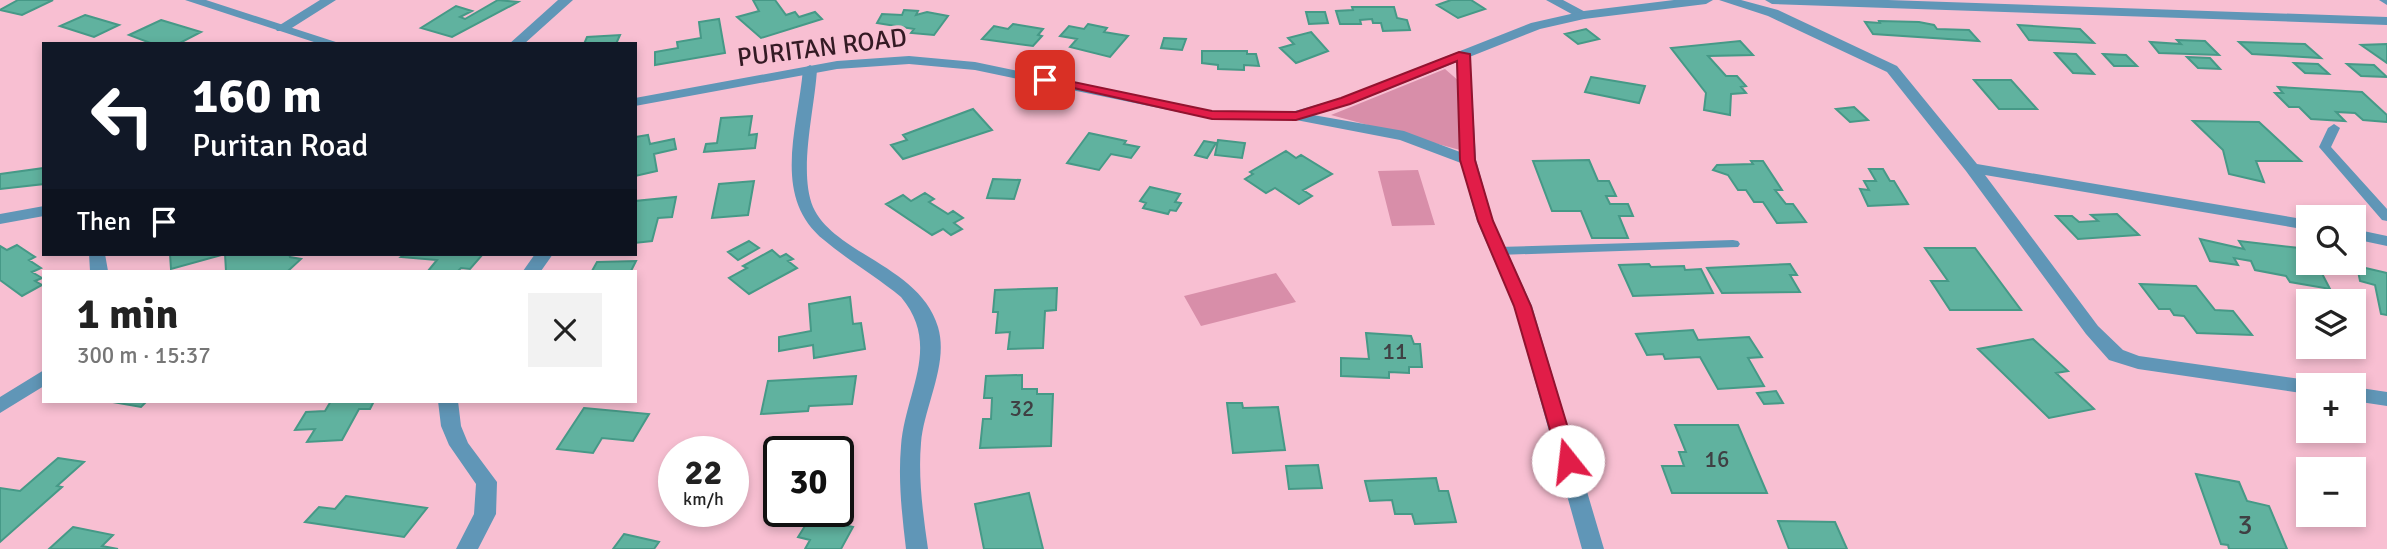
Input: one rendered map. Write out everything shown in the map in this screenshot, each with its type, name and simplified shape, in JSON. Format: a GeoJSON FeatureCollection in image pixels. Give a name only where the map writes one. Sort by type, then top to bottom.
{"type":"FeatureCollection","features":[{"type":"Feature","properties":{"kind":"street"},"geometry":{"type":"LineString","coordinates":[[192,0],[328,42]]}},
{"type":"Feature","properties":{"kind":"street"},"geometry":{"type":"LineString","coordinates":[[282,28],[329,0]]}},
{"type":"Feature","properties":{"kind":"street"},"geometry":{"type":"LineString","coordinates":[[518,42],[566,0]]}},
{"type":"Feature","properties":{"kind":"street"},"geometry":{"type":"LineString","coordinates":[[1553,0],[1584,15]]}},
{"type":"Feature","properties":{"kind":"street","name":"PURITAN ROAD"},"geometry":{"type":"LineString","coordinates":[[637,102],[810,69],[909,60],[943,61],[1212,115],[1296,116],[1346,101],[1536,26],[1584,15],[1706,0]]}},
{"type":"Feature","properties":{"kind":"street"},"geometry":{"type":"LineString","coordinates":[[1726,0],[1773,13],[1892,69],[1972,168],[2092,330],[2116,355],[2138,362],[2296,385]]}},
{"type":"Feature","properties":{"kind":"street"},"geometry":{"type":"LineString","coordinates":[[1772,0],[2387,22]]}},
{"type":"Feature","properties":{"kind":"street"},"geometry":{"type":"LineString","coordinates":[[1463,54],[1468,160],[1485,221],[1522,306],[1593,549]]}},
{"type":"Feature","properties":{"kind":"street"},"geometry":{"type":"LineString","coordinates":[[810,69],[801,187],[806,210],[820,226],[889,278],[919,306],[929,328],[926,375],[913,426],[908,486],[917,549]]}},
{"type":"Feature","properties":{"kind":"street"},"geometry":{"type":"LineString","coordinates":[[1296,116],[1404,136],[1468,160]]}},
{"type":"Feature","properties":{"kind":"street"},"geometry":{"type":"LineString","coordinates":[[1972,168],[2296,223]]}},
{"type":"Feature","properties":{"kind":"street"},"geometry":{"type":"LineString","coordinates":[[0,219],[42,211]]}},
{"type":"Feature","properties":{"kind":"street"},"geometry":{"type":"LineString","coordinates":[[2366,237],[2387,242]]}},
{"type":"Feature","properties":{"kind":"street"},"geometry":{"type":"LineString","coordinates":[[0,406],[42,378]]}},
{"type":"Feature","properties":{"kind":"street"},"geometry":{"type":"LineString","coordinates":[[2366,396],[2387,399]]}},
{"type":"Feature","properties":{"kind":"street"},"geometry":{"type":"LineString","coordinates":[[448,403],[450,429],[469,461],[487,482],[485,514],[467,549]]}},
{"type":"Feature","properties":{"kind":"lane"},"geometry":{"type":"LineString","coordinates":[[2334,128],[2325,147],[2387,217]]}},
{"type":"Feature","properties":{"kind":"lane"},"geometry":{"type":"LineString","coordinates":[[1498,251],[1733,244]]}},
{"type":"Feature","properties":{"kind":"shaded area"},"geometry":{"type":"Polygon","coordinates":[[[1445,69],[1460,82],[1460,150],[1331,115],[1445,69]]]}},
{"type":"Feature","properties":{"kind":"shaded area"},"geometry":{"type":"Polygon","coordinates":[[[1418,170],[1435,225],[1392,226],[1378,171],[1418,170]]]}},
{"type":"Feature","properties":{"kind":"shaded area"},"geometry":{"type":"Polygon","coordinates":[[[1276,273],[1296,302],[1201,326],[1184,296],[1276,273]]]}},
{"type":"Feature","properties":{"kind":"building"},"geometry":{"type":"Polygon","coordinates":[[[18,0],[53,0],[22,15],[0,10],[18,0]]]}},
{"type":"Feature","properties":{"kind":"building"},"geometry":{"type":"Polygon","coordinates":[[[498,0],[518,2],[452,37],[421,28],[456,6],[472,11],[460,17],[465,19],[498,0]]]}},
{"type":"Feature","properties":{"kind":"building"},"geometry":{"type":"Polygon","coordinates":[[[753,0],[775,0],[786,15],[795,12],[799,17],[815,12],[822,19],[761,38],[737,17],[759,11],[753,0]]]}},
{"type":"Feature","properties":{"kind":"building"},"geometry":{"type":"Polygon","coordinates":[[[1451,0],[1471,0],[1485,9],[1458,18],[1437,5],[1451,0]]]}},
{"type":"Feature","properties":{"kind":"building"},"geometry":{"type":"Polygon","coordinates":[[[1352,7],[1394,7],[1397,18],[1407,20],[1410,30],[1383,31],[1381,23],[1373,23],[1372,19],[1360,20],[1361,24],[1340,24],[1336,11],[1353,10],[1352,7]]]}},
{"type":"Feature","properties":{"kind":"building"},"geometry":{"type":"Polygon","coordinates":[[[904,10],[918,11],[916,15],[927,12],[948,16],[934,35],[911,33],[914,29],[877,23],[882,14],[902,15],[904,10]]]}},
{"type":"Feature","properties":{"kind":"building"},"geometry":{"type":"Polygon","coordinates":[[[1306,12],[1325,12],[1328,23],[1309,24],[1306,12]]]}},
{"type":"Feature","properties":{"kind":"building"},"geometry":{"type":"Polygon","coordinates":[[[85,15],[119,25],[94,37],[60,26],[85,15]]]}},
{"type":"Feature","properties":{"kind":"building"},"geometry":{"type":"Polygon","coordinates":[[[719,19],[725,53],[655,65],[655,52],[678,48],[677,42],[701,38],[699,22],[719,19]]]}},
{"type":"Feature","properties":{"kind":"building"},"geometry":{"type":"Polygon","coordinates":[[[161,20],[201,32],[182,42],[148,42],[129,35],[161,20]]]}},
{"type":"Feature","properties":{"kind":"building"},"geometry":{"type":"Polygon","coordinates":[[[1879,21],[1919,22],[1934,25],[1937,29],[1969,30],[1979,41],[1873,34],[1865,22],[1880,23],[1879,21]]]}},
{"type":"Feature","properties":{"kind":"building"},"geometry":{"type":"Polygon","coordinates":[[[1013,24],[1043,29],[1038,35],[1042,36],[1033,46],[982,39],[994,26],[1008,29],[1013,24]]]}},
{"type":"Feature","properties":{"kind":"building"},"geometry":{"type":"Polygon","coordinates":[[[1088,24],[1107,28],[1104,32],[1128,36],[1110,57],[1070,47],[1077,39],[1060,36],[1069,26],[1084,29],[1088,24]]]}},
{"type":"Feature","properties":{"kind":"building"},"geometry":{"type":"Polygon","coordinates":[[[2018,25],[2080,29],[2094,43],[2029,40],[2018,25]]]}},
{"type":"Feature","properties":{"kind":"building"},"geometry":{"type":"Polygon","coordinates":[[[1586,29],[1599,39],[1578,44],[1565,34],[1586,29]]]}},
{"type":"Feature","properties":{"kind":"building"},"geometry":{"type":"Polygon","coordinates":[[[1311,32],[1328,51],[1296,63],[1280,48],[1294,44],[1288,38],[1311,32]]]}},
{"type":"Feature","properties":{"kind":"building"},"geometry":{"type":"Polygon","coordinates":[[[620,35],[617,42],[585,42],[587,37],[620,35]]]}},
{"type":"Feature","properties":{"kind":"building"},"geometry":{"type":"Polygon","coordinates":[[[1164,38],[1186,39],[1182,50],[1161,48],[1164,38]]]}},
{"type":"Feature","properties":{"kind":"building"},"geometry":{"type":"Polygon","coordinates":[[[2177,40],[2205,41],[2219,55],[2159,53],[2150,42],[2181,44],[2177,40]]]}},
{"type":"Feature","properties":{"kind":"building"},"geometry":{"type":"Polygon","coordinates":[[[1740,41],[1753,55],[1708,56],[1726,76],[1737,76],[1746,86],[1741,87],[1746,93],[1731,94],[1730,115],[1704,110],[1706,93],[1671,48],[1740,41]]]}},
{"type":"Feature","properties":{"kind":"building"},"geometry":{"type":"Polygon","coordinates":[[[2239,42],[2305,44],[2321,58],[2252,54],[2239,42]]]}},
{"type":"Feature","properties":{"kind":"building"},"geometry":{"type":"Polygon","coordinates":[[[2387,44],[2387,63],[2361,45],[2387,44]]]}},
{"type":"Feature","properties":{"kind":"building"},"geometry":{"type":"Polygon","coordinates":[[[1202,51],[1247,51],[1247,54],[1256,54],[1259,66],[1244,65],[1244,70],[1218,69],[1218,65],[1202,63],[1202,51]]]}},
{"type":"Feature","properties":{"kind":"building"},"geometry":{"type":"Polygon","coordinates":[[[2055,53],[2076,54],[2094,74],[2073,73],[2055,53]]]}},
{"type":"Feature","properties":{"kind":"building"},"geometry":{"type":"Polygon","coordinates":[[[2103,54],[2126,55],[2137,66],[2114,66],[2103,54]]]}},
{"type":"Feature","properties":{"kind":"building"},"geometry":{"type":"Polygon","coordinates":[[[2187,57],[2210,58],[2220,69],[2198,68],[2187,57]]]}},
{"type":"Feature","properties":{"kind":"building"},"geometry":{"type":"Polygon","coordinates":[[[2294,63],[2318,64],[2329,74],[2305,73],[2294,63]]]}},
{"type":"Feature","properties":{"kind":"building"},"geometry":{"type":"Polygon","coordinates":[[[2347,64],[2374,65],[2387,77],[2361,76],[2347,64]]]}},
{"type":"Feature","properties":{"kind":"building"},"geometry":{"type":"Polygon","coordinates":[[[1591,77],[1645,86],[1639,103],[1585,92],[1591,77]]]}},
{"type":"Feature","properties":{"kind":"building"},"geometry":{"type":"Polygon","coordinates":[[[1974,80],[2011,80],[2037,109],[1999,109],[1974,80]]]}},
{"type":"Feature","properties":{"kind":"building"},"geometry":{"type":"Polygon","coordinates":[[[2278,87],[2362,92],[2387,115],[2387,122],[2363,120],[2355,113],[2336,112],[2345,121],[2311,119],[2299,107],[2289,107],[2275,93],[2283,93],[2278,87]]]}},
{"type":"Feature","properties":{"kind":"building"},"geometry":{"type":"Polygon","coordinates":[[[1854,107],[1868,120],[1850,122],[1836,109],[1854,107]]]}},
{"type":"Feature","properties":{"kind":"building"},"geometry":{"type":"Polygon","coordinates":[[[973,109],[992,130],[903,159],[891,145],[907,140],[903,135],[973,109]]]}},
{"type":"Feature","properties":{"kind":"building"},"geometry":{"type":"Polygon","coordinates":[[[752,116],[749,135],[757,134],[755,148],[704,152],[706,144],[717,143],[721,118],[752,116]]]}},
{"type":"Feature","properties":{"kind":"building"},"geometry":{"type":"Polygon","coordinates":[[[2193,121],[2259,122],[2301,161],[2256,161],[2264,182],[2229,174],[2223,150],[2193,121]]]}},
{"type":"Feature","properties":{"kind":"building"},"geometry":{"type":"Polygon","coordinates":[[[1089,133],[1126,141],[1124,144],[1139,147],[1131,158],[1111,154],[1099,170],[1067,163],[1089,133]]]}},
{"type":"Feature","properties":{"kind":"building"},"geometry":{"type":"Polygon","coordinates":[[[648,135],[650,144],[674,139],[676,149],[654,154],[657,171],[637,176],[637,137],[648,135]]]}},
{"type":"Feature","properties":{"kind":"building"},"geometry":{"type":"Polygon","coordinates":[[[1218,140],[1245,143],[1242,158],[1215,155],[1218,140]]]}},
{"type":"Feature","properties":{"kind":"building"},"geometry":{"type":"Polygon","coordinates":[[[1204,141],[1216,143],[1207,158],[1195,155],[1204,141]]]}},
{"type":"Feature","properties":{"kind":"building"},"geometry":{"type":"Polygon","coordinates":[[[1286,151],[1296,158],[1301,155],[1332,174],[1303,190],[1312,196],[1299,204],[1275,188],[1266,193],[1245,179],[1253,174],[1250,172],[1286,151]]]}},
{"type":"Feature","properties":{"kind":"building"},"geometry":{"type":"Polygon","coordinates":[[[1589,160],[1598,181],[1609,181],[1616,196],[1606,196],[1610,204],[1628,204],[1633,216],[1619,216],[1628,238],[1592,238],[1581,211],[1552,211],[1533,161],[1589,160]]]}},
{"type":"Feature","properties":{"kind":"building"},"geometry":{"type":"Polygon","coordinates":[[[1751,161],[1763,161],[1782,190],[1775,190],[1786,204],[1793,204],[1806,222],[1777,223],[1763,202],[1754,202],[1746,190],[1738,190],[1728,175],[1713,170],[1717,165],[1753,164],[1751,161]]]}},
{"type":"Feature","properties":{"kind":"building"},"geometry":{"type":"Polygon","coordinates":[[[42,168],[42,184],[0,189],[0,174],[42,168]]]}},
{"type":"Feature","properties":{"kind":"building"},"geometry":{"type":"Polygon","coordinates":[[[1869,169],[1883,169],[1908,204],[1868,206],[1860,189],[1869,190],[1864,181],[1876,181],[1869,169]]]}},
{"type":"Feature","properties":{"kind":"building"},"geometry":{"type":"Polygon","coordinates":[[[993,179],[1020,180],[1014,199],[987,198],[993,179]]]}},
{"type":"Feature","properties":{"kind":"building"},"geometry":{"type":"Polygon","coordinates":[[[754,181],[748,215],[712,218],[719,184],[754,181]]]}},
{"type":"Feature","properties":{"kind":"building"},"geometry":{"type":"Polygon","coordinates":[[[1150,187],[1180,194],[1175,202],[1181,203],[1176,211],[1170,210],[1168,214],[1143,208],[1146,203],[1140,201],[1150,187]]]}},
{"type":"Feature","properties":{"kind":"building"},"geometry":{"type":"Polygon","coordinates":[[[925,193],[934,199],[929,202],[948,214],[953,211],[963,218],[954,223],[962,229],[951,235],[943,229],[932,235],[886,204],[903,195],[911,201],[925,193]]]}},
{"type":"Feature","properties":{"kind":"building"},"geometry":{"type":"Polygon","coordinates":[[[676,197],[672,217],[658,218],[652,241],[637,243],[637,201],[676,197]]]}},
{"type":"Feature","properties":{"kind":"building"},"geometry":{"type":"Polygon","coordinates":[[[2117,214],[2139,235],[2078,239],[2056,216],[2072,216],[2079,222],[2098,221],[2091,215],[2117,214]]]}},
{"type":"Feature","properties":{"kind":"building"},"geometry":{"type":"Polygon","coordinates":[[[2200,239],[2244,249],[2239,241],[2296,248],[2296,275],[2323,275],[2330,289],[2290,282],[2286,276],[2255,270],[2251,261],[2234,258],[2238,265],[2210,261],[2200,239]]]}},
{"type":"Feature","properties":{"kind":"building"},"geometry":{"type":"Polygon","coordinates":[[[749,241],[759,248],[738,260],[728,252],[749,241]]]}},
{"type":"Feature","properties":{"kind":"building"},"geometry":{"type":"Polygon","coordinates":[[[17,245],[35,257],[29,260],[41,268],[32,272],[42,278],[35,281],[42,285],[22,296],[0,280],[0,246],[7,250],[17,245]]]}},
{"type":"Feature","properties":{"kind":"building"},"geometry":{"type":"Polygon","coordinates":[[[1925,248],[1975,248],[2021,310],[1950,310],[1931,281],[1948,281],[1925,248]]]}},
{"type":"Feature","properties":{"kind":"building"},"geometry":{"type":"Polygon","coordinates":[[[772,250],[780,257],[786,254],[793,259],[788,261],[797,268],[749,294],[729,278],[747,268],[743,266],[772,250]]]}},
{"type":"Feature","properties":{"kind":"building"},"geometry":{"type":"Polygon","coordinates":[[[170,256],[218,256],[171,269],[170,256]]]}},
{"type":"Feature","properties":{"kind":"building"},"geometry":{"type":"Polygon","coordinates":[[[225,256],[290,256],[301,259],[289,270],[226,270],[225,256]]]}},
{"type":"Feature","properties":{"kind":"building"},"geometry":{"type":"Polygon","coordinates":[[[481,256],[470,269],[459,270],[429,270],[437,260],[401,257],[481,256]]]}},
{"type":"Feature","properties":{"kind":"building"},"geometry":{"type":"Polygon","coordinates":[[[636,261],[632,270],[593,270],[597,262],[636,261]]]}},
{"type":"Feature","properties":{"kind":"building"},"geometry":{"type":"Polygon","coordinates":[[[1649,264],[1651,267],[1684,266],[1685,270],[1701,269],[1713,293],[1633,296],[1619,265],[1649,264]]]}},
{"type":"Feature","properties":{"kind":"building"},"geometry":{"type":"Polygon","coordinates":[[[1790,264],[1797,275],[1790,275],[1800,292],[1722,293],[1707,268],[1790,264]]]}},
{"type":"Feature","properties":{"kind":"building"},"geometry":{"type":"Polygon","coordinates":[[[2366,268],[2387,273],[2387,315],[2381,314],[2375,285],[2360,281],[2359,275],[2366,275],[2366,268]]]}},
{"type":"Feature","properties":{"kind":"building"},"geometry":{"type":"Polygon","coordinates":[[[2140,284],[2196,286],[2215,310],[2233,311],[2252,335],[2197,333],[2184,316],[2174,315],[2170,309],[2159,309],[2140,284]]]}},
{"type":"Feature","properties":{"kind":"building"},"geometry":{"type":"Polygon","coordinates":[[[1057,288],[1056,310],[1045,311],[1043,348],[1008,349],[1010,332],[996,333],[998,312],[993,312],[995,290],[1057,288]]]}},
{"type":"Feature","properties":{"kind":"building"},"geometry":{"type":"Polygon","coordinates":[[[850,297],[853,324],[861,323],[865,349],[814,358],[813,345],[779,351],[779,337],[811,331],[809,304],[850,297]]]}},
{"type":"Feature","properties":{"kind":"building"},"geometry":{"type":"Polygon","coordinates":[[[1693,330],[1698,340],[1749,337],[1762,357],[1748,358],[1764,386],[1718,389],[1700,357],[1665,359],[1663,354],[1647,355],[1636,334],[1693,330]]]}},
{"type":"Feature","properties":{"kind":"building"},"geometry":{"type":"Polygon","coordinates":[[[1366,333],[1411,336],[1414,344],[1420,344],[1422,367],[1409,367],[1409,373],[1389,372],[1389,378],[1341,376],[1341,358],[1369,359],[1366,333]]]}},
{"type":"Feature","properties":{"kind":"building"},"geometry":{"type":"Polygon","coordinates":[[[2033,339],[2068,371],[2056,373],[2094,409],[2049,418],[1978,349],[2033,339]]]}},
{"type":"Feature","properties":{"kind":"building"},"geometry":{"type":"Polygon","coordinates":[[[1022,375],[1022,389],[1037,389],[1037,394],[1053,394],[1051,446],[980,448],[983,419],[991,419],[992,398],[984,398],[986,376],[1022,375]]]}},
{"type":"Feature","properties":{"kind":"building"},"geometry":{"type":"Polygon","coordinates":[[[856,376],[852,404],[809,406],[808,411],[761,414],[768,381],[856,376]]]}},
{"type":"Feature","properties":{"kind":"building"},"geometry":{"type":"Polygon","coordinates":[[[1776,391],[1783,403],[1764,404],[1757,393],[1776,391]]]}},
{"type":"Feature","properties":{"kind":"building"},"geometry":{"type":"Polygon","coordinates":[[[118,403],[145,403],[141,407],[118,403]]]}},
{"type":"Feature","properties":{"kind":"building"},"geometry":{"type":"Polygon","coordinates":[[[330,403],[373,403],[370,409],[359,409],[342,440],[307,442],[315,429],[295,430],[306,412],[325,411],[330,403]]]}},
{"type":"Feature","properties":{"kind":"building"},"geometry":{"type":"Polygon","coordinates":[[[1227,403],[1242,403],[1243,408],[1278,407],[1285,450],[1233,453],[1227,403]]]}},
{"type":"Feature","properties":{"kind":"building"},"geometry":{"type":"Polygon","coordinates":[[[584,408],[649,414],[633,441],[602,438],[593,453],[557,449],[584,408]]]}},
{"type":"Feature","properties":{"kind":"building"},"geometry":{"type":"Polygon","coordinates":[[[1675,425],[1738,425],[1767,493],[1672,493],[1662,466],[1684,466],[1679,452],[1686,452],[1675,425]]]}},
{"type":"Feature","properties":{"kind":"building"},"geometry":{"type":"Polygon","coordinates":[[[58,458],[84,462],[57,486],[62,487],[0,542],[0,488],[20,491],[58,458]]]}},
{"type":"Feature","properties":{"kind":"building"},"geometry":{"type":"Polygon","coordinates":[[[1318,465],[1322,488],[1289,489],[1286,466],[1318,465]]]}},
{"type":"Feature","properties":{"kind":"building"},"geometry":{"type":"Polygon","coordinates":[[[2196,474],[2239,482],[2247,501],[2269,506],[2287,549],[2229,549],[2228,545],[2221,544],[2196,474]]]}},
{"type":"Feature","properties":{"kind":"building"},"geometry":{"type":"Polygon","coordinates":[[[1436,478],[1439,491],[1448,491],[1456,522],[1415,524],[1412,514],[1395,514],[1392,500],[1370,501],[1365,481],[1436,478]]]}},
{"type":"Feature","properties":{"kind":"building"},"geometry":{"type":"Polygon","coordinates":[[[1029,493],[1043,549],[984,549],[975,504],[1029,493]]]}},
{"type":"Feature","properties":{"kind":"building"},"geometry":{"type":"Polygon","coordinates":[[[346,496],[427,508],[404,537],[305,522],[319,507],[335,509],[346,496]]]}},
{"type":"Feature","properties":{"kind":"building"},"geometry":{"type":"Polygon","coordinates":[[[1778,521],[1835,522],[1847,549],[1789,549],[1778,521]]]}},
{"type":"Feature","properties":{"kind":"building"},"geometry":{"type":"Polygon","coordinates":[[[73,527],[113,535],[102,546],[118,549],[49,549],[73,527]]]}},
{"type":"Feature","properties":{"kind":"building"},"geometry":{"type":"Polygon","coordinates":[[[804,527],[853,527],[841,549],[805,549],[810,540],[798,537],[804,527]]]}},
{"type":"Feature","properties":{"kind":"building"},"geometry":{"type":"Polygon","coordinates":[[[624,534],[659,542],[654,549],[613,549],[624,534]]]}},
{"type":"Feature","properties":{"kind":"route"},"geometry":{"type":"LineString","coordinates":[[1045,80],[1212,115],[1296,116],[1346,101],[1463,54],[1468,160],[1485,221],[1522,306],[1568,461]]}}]}
